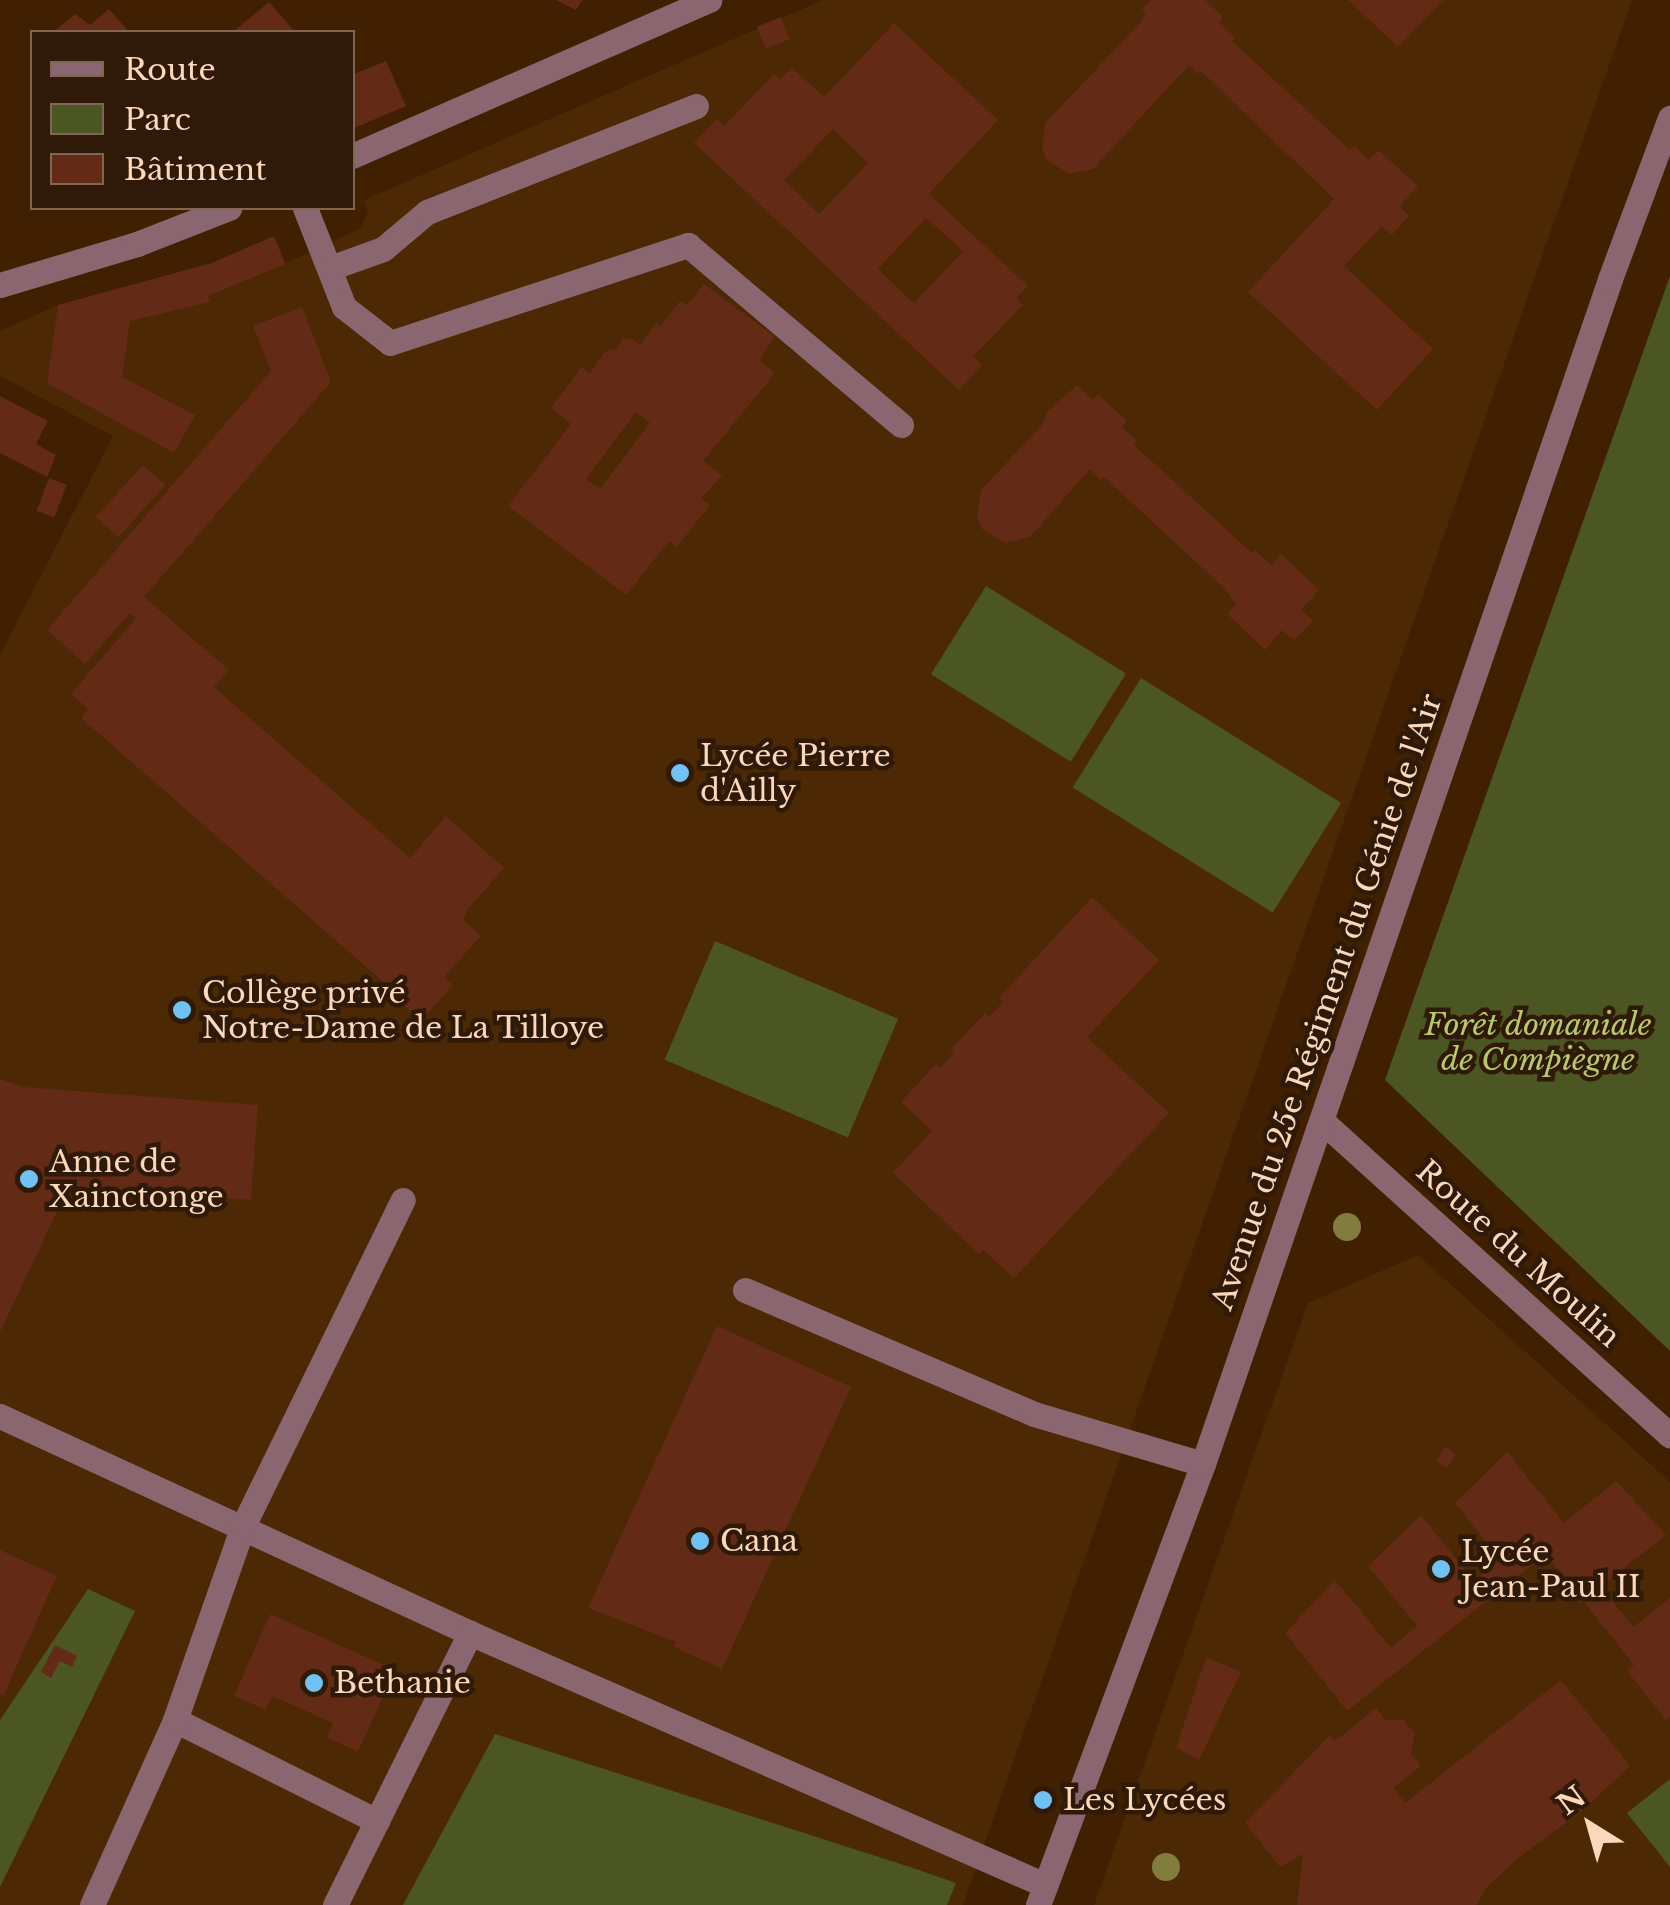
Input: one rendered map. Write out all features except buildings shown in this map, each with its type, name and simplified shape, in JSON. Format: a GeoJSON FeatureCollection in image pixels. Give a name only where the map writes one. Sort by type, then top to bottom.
{"type":"FeatureCollection","features":[{"type":"Feature","properties":{"kind":"street"},"geometry":{"type":"LineString","coordinates":[[355,155],[709,0]]}},
{"type":"Feature","properties":{"kind":"street"},"geometry":{"type":"LineString","coordinates":[[330,268],[383,249],[427,212],[696,106]]}},
{"type":"Feature","properties":{"kind":"street","name":"Avenue du 25e Régiment du Génie de l'Air"},"geometry":{"type":"LineString","coordinates":[[1041,1895],[1204,1464],[1604,297],[1670,118]]}},
{"type":"Feature","properties":{"kind":"street"},"geometry":{"type":"LineString","coordinates":[[0,285],[137,244],[224,210]]}},
{"type":"Feature","properties":{"kind":"street"},"geometry":{"type":"LineString","coordinates":[[305,210],[344,307],[390,344],[688,244],[901,425]]}},
{"type":"Feature","properties":{"kind":"street","name":"Route du Moulin"},"geometry":{"type":"LineString","coordinates":[[1322,1121],[1670,1434]]}},
{"type":"Feature","properties":{"kind":"street"},"geometry":{"type":"LineString","coordinates":[[92,1905],[175,1720],[243,1526],[403,1200]]}},
{"type":"Feature","properties":{"kind":"street"},"geometry":{"type":"LineString","coordinates":[[744,1290],[1034,1414],[1204,1464]]}},
{"type":"Feature","properties":{"kind":"street"},"geometry":{"type":"LineString","coordinates":[[0,1416],[1041,1895]]}},
{"type":"Feature","properties":{"kind":"street"},"geometry":{"type":"LineString","coordinates":[[335,1905],[470,1633]]}},
{"type":"Feature","properties":{"kind":"street"},"geometry":{"type":"LineString","coordinates":[[175,1720],[377,1821]]}},
{"type":"Feature","properties":{"kind":"shaded area","name":"Lycée Pierre d'Ailly"},"geometry":{"type":"Polygon","coordinates":[[[823,0],[1632,0],[963,1905],[0,1905],[0,655],[113,436],[0,376],[0,331],[58,305],[212,263],[274,236],[286,263],[360,229],[368,213],[364,200],[823,0]]]}},
{"type":"Feature","properties":{"kind":"shaded area","name":"Lycée Jean-Paul II"},"geometry":{"type":"Polygon","coordinates":[[[1418,1255],[1670,1482],[1670,1905],[1094,1905],[1308,1303],[1418,1255]]]}},
{"type":"Feature","properties":{"kind":"green space","name":"Forêt domaniale de Compiègne"},"geometry":{"type":"Polygon","coordinates":[[[1670,276],[1670,1351],[1385,1080],[1670,276]]]}},
{"type":"Feature","properties":{"kind":"green space"},"geometry":{"type":"Polygon","coordinates":[[[986,586],[1126,673],[1071,762],[931,674],[986,586]]]}},
{"type":"Feature","properties":{"kind":"green space"},"geometry":{"type":"Polygon","coordinates":[[[1141,678],[1341,803],[1273,912],[1073,787],[1141,678]]]}},
{"type":"Feature","properties":{"kind":"green space"},"geometry":{"type":"Polygon","coordinates":[[[715,941],[898,1019],[848,1138],[665,1060],[715,941]]]}},
{"type":"Feature","properties":{"kind":"green space"},"geometry":{"type":"Polygon","coordinates":[[[88,1589],[135,1611],[0,1887],[0,1720],[88,1589]]]}},
{"type":"Feature","properties":{"kind":"green space"},"geometry":{"type":"Polygon","coordinates":[[[495,1734],[956,1883],[947,1905],[403,1905],[495,1734]]]}},
{"type":"Feature","properties":{"kind":"green space"},"geometry":{"type":"Polygon","coordinates":[[[1670,1779],[1670,1867],[1627,1813],[1670,1779]]]}},
{"type":"Feature","properties":{"kind":"place","name":"Lycée Pierre d'Ailly"},"geometry":{"type":"Point","coordinates":[680,773]}},
{"type":"Feature","properties":{"kind":"place","name":"Collège privé Notre-Dame de La Tilloye"},"geometry":{"type":"Point","coordinates":[182,1010]}},
{"type":"Feature","properties":{"kind":"place","name":"Anne de Xainctonge"},"geometry":{"type":"Point","coordinates":[29,1179]}},
{"type":"Feature","properties":{"kind":"place","name":"Cana"},"geometry":{"type":"Point","coordinates":[700,1541]}},
{"type":"Feature","properties":{"kind":"place","name":"Lycée Jean-Paul II"},"geometry":{"type":"Point","coordinates":[1441,1569]}},
{"type":"Feature","properties":{"kind":"place","name":"Bethanie"},"geometry":{"type":"Point","coordinates":[314,1683]}},
{"type":"Feature","properties":{"kind":"place","name":"Les Lycées"},"geometry":{"type":"Point","coordinates":[1043,1800]}}]}
